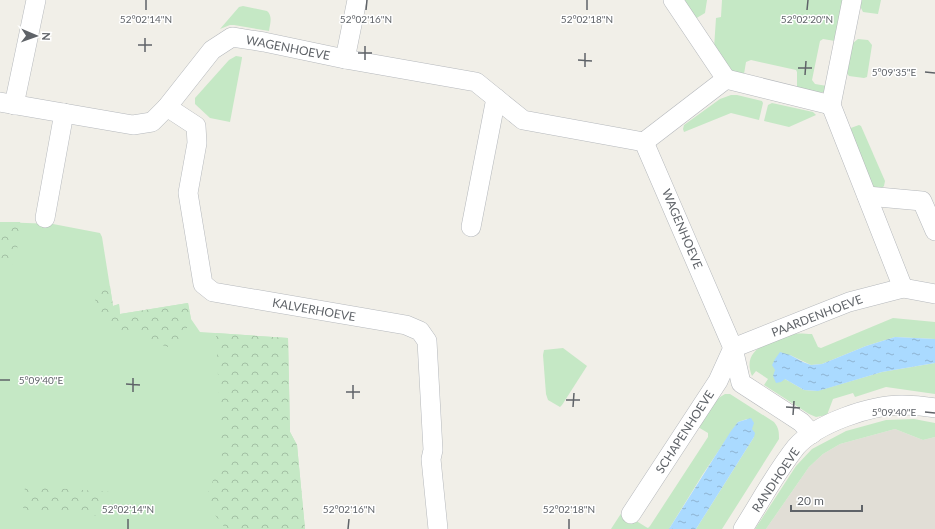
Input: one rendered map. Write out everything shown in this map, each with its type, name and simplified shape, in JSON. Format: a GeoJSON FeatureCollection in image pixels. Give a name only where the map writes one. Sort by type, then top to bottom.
{"type":"FeatureCollection","features":[{"type":"Feature","properties":{"kind":"street"},"geometry":{"type":"LineString","coordinates":[[7,104],[36,0]]}},
{"type":"Feature","properties":{"kind":"street"},"geometry":{"type":"LineString","coordinates":[[345,59],[357,0]]}},
{"type":"Feature","properties":{"kind":"street"},"geometry":{"type":"LineString","coordinates":[[673,0],[726,79],[832,105]]}},
{"type":"Feature","properties":{"kind":"street"},"geometry":{"type":"LineString","coordinates":[[852,0],[832,105],[903,288]]}},
{"type":"Feature","properties":{"kind":"street","name":"WAGENHOEVE"},"geometry":{"type":"LineString","coordinates":[[7,104],[133,125],[152,122],[167,107],[212,50],[232,37],[476,82],[523,120],[644,142],[733,348],[741,383],[801,422],[812,434]]}},
{"type":"Feature","properties":{"kind":"street"},"geometry":{"type":"LineString","coordinates":[[644,142],[726,79]]}},
{"type":"Feature","properties":{"kind":"street"},"geometry":{"type":"LineString","coordinates":[[471,227],[496,98]]}},
{"type":"Feature","properties":{"kind":"street","name":"KALVERHOEVE"},"geometry":{"type":"LineString","coordinates":[[167,107],[196,126],[197,143],[188,193],[203,284],[213,292],[406,325],[420,331],[427,341],[433,450],[431,459],[438,529]]}},
{"type":"Feature","properties":{"kind":"street"},"geometry":{"type":"LineString","coordinates":[[45,218],[64,113]]}},
{"type":"Feature","properties":{"kind":"street"},"geometry":{"type":"LineString","coordinates":[[867,196],[922,201],[935,231]]}},
{"type":"Feature","properties":{"kind":"street","name":"PAARDENHOEVE"},"geometry":{"type":"LineString","coordinates":[[733,348],[849,302],[903,288],[935,294]]}},
{"type":"Feature","properties":{"kind":"street","name":"SCHAPENHOEVE"},"geometry":{"type":"LineString","coordinates":[[632,514],[718,382],[733,348]]}},
{"type":"Feature","properties":{"kind":"street","name":"RANDHOEVE"},"geometry":{"type":"LineString","coordinates":[[743,529],[797,446],[812,434],[834,421],[883,407],[901,405],[935,408]]}},
{"type":"Feature","properties":{"kind":"shaded area"},"geometry":{"type":"Polygon","coordinates":[[[895,429],[923,440],[935,437],[935,529],[766,529],[809,467],[823,454],[840,444],[895,429]]]}},
{"type":"Feature","properties":{"kind":"green space"},"geometry":{"type":"Polygon","coordinates":[[[683,0],[707,0],[705,13],[695,19],[683,0]]]}},
{"type":"Feature","properties":{"kind":"green space"},"geometry":{"type":"Polygon","coordinates":[[[722,0],[845,0],[835,41],[823,39],[820,41],[812,80],[815,84],[827,86],[825,92],[817,93],[798,89],[796,70],[751,60],[746,62],[744,74],[733,73],[714,48],[716,18],[721,17],[722,0]]]}},
{"type":"Feature","properties":{"kind":"green space"},"geometry":{"type":"Polygon","coordinates":[[[861,0],[881,0],[878,14],[863,12],[861,8],[861,0]]]}},
{"type":"Feature","properties":{"kind":"green space"},"geometry":{"type":"Polygon","coordinates":[[[243,6],[267,11],[271,18],[269,31],[234,25],[220,29],[239,7],[243,6]]]}},
{"type":"Feature","properties":{"kind":"green space"},"geometry":{"type":"Polygon","coordinates":[[[858,39],[868,40],[872,45],[867,77],[864,78],[849,76],[847,73],[853,43],[858,39]]]}},
{"type":"Feature","properties":{"kind":"green space"},"geometry":{"type":"Polygon","coordinates":[[[236,56],[242,58],[230,122],[210,118],[195,104],[195,98],[229,60],[236,56]]]}},
{"type":"Feature","properties":{"kind":"green space"},"geometry":{"type":"Polygon","coordinates":[[[731,95],[762,101],[763,103],[759,120],[731,113],[684,132],[684,125],[720,99],[731,95]]]}},
{"type":"Feature","properties":{"kind":"green space"},"geometry":{"type":"Polygon","coordinates":[[[772,103],[813,112],[816,115],[789,127],[764,121],[768,105],[772,103]]]}},
{"type":"Feature","properties":{"kind":"green space"},"geometry":{"type":"Polygon","coordinates":[[[859,125],[861,126],[885,181],[884,186],[881,189],[875,188],[870,183],[848,129],[859,125]]]}},
{"type":"Feature","properties":{"kind":"green space"},"geometry":{"type":"Polygon","coordinates":[[[0,222],[53,224],[100,233],[102,237],[113,306],[119,304],[120,314],[188,303],[191,319],[200,332],[288,338],[290,432],[297,445],[305,529],[0,529],[0,222]]]}},
{"type":"Feature","properties":{"kind":"green space"},"geometry":{"type":"Polygon","coordinates":[[[0,222],[20,222],[22,227],[14,262],[10,267],[0,266],[0,222]]]}},
{"type":"Feature","properties":{"kind":"green space"},"geometry":{"type":"Polygon","coordinates":[[[110,286],[113,306],[119,304],[120,314],[188,303],[191,319],[180,343],[167,347],[134,333],[126,335],[100,323],[93,289],[110,286]]]}},
{"type":"Feature","properties":{"kind":"green space"},"geometry":{"type":"Polygon","coordinates":[[[893,318],[935,322],[935,339],[895,337],[866,346],[822,364],[811,365],[790,355],[785,379],[804,390],[817,391],[882,372],[935,363],[935,394],[886,387],[855,397],[853,393],[833,399],[827,415],[816,417],[764,385],[768,379],[756,371],[752,376],[750,362],[752,356],[759,348],[771,341],[793,334],[812,334],[818,347],[821,348],[893,318]]]}},
{"type":"Feature","properties":{"kind":"green space"},"geometry":{"type":"Polygon","coordinates":[[[216,333],[288,338],[290,432],[297,445],[305,529],[226,529],[204,501],[222,460],[216,333]]]}},
{"type":"Feature","properties":{"kind":"green space"},"geometry":{"type":"Polygon","coordinates":[[[563,348],[587,366],[560,407],[548,400],[546,394],[543,355],[544,350],[563,348]]]}},
{"type":"Feature","properties":{"kind":"green space"},"geometry":{"type":"Polygon","coordinates":[[[725,394],[730,394],[774,422],[777,426],[779,439],[722,529],[696,529],[754,437],[747,419],[738,422],[703,474],[669,529],[611,529],[622,512],[648,528],[650,526],[708,437],[708,433],[698,427],[716,400],[725,394]]]}},
{"type":"Feature","properties":{"kind":"green space"},"geometry":{"type":"Polygon","coordinates":[[[914,419],[935,423],[935,437],[923,440],[895,429],[840,444],[823,454],[809,467],[766,529],[755,529],[796,466],[812,449],[846,431],[886,420],[914,419]]]}},
{"type":"Feature","properties":{"kind":"green space"},"geometry":{"type":"Polygon","coordinates":[[[25,486],[112,492],[110,517],[23,510],[25,486]]]}},
{"type":"Feature","properties":{"kind":"water"},"geometry":{"type":"Polygon","coordinates":[[[895,337],[935,339],[935,363],[882,372],[818,391],[804,390],[785,379],[776,383],[773,376],[775,370],[772,365],[780,352],[811,365],[822,364],[866,346],[895,337]]]}},
{"type":"Feature","properties":{"kind":"water"},"geometry":{"type":"Polygon","coordinates":[[[751,418],[754,423],[752,429],[755,433],[754,437],[696,529],[669,529],[731,431],[738,422],[751,418]]]}}]}
